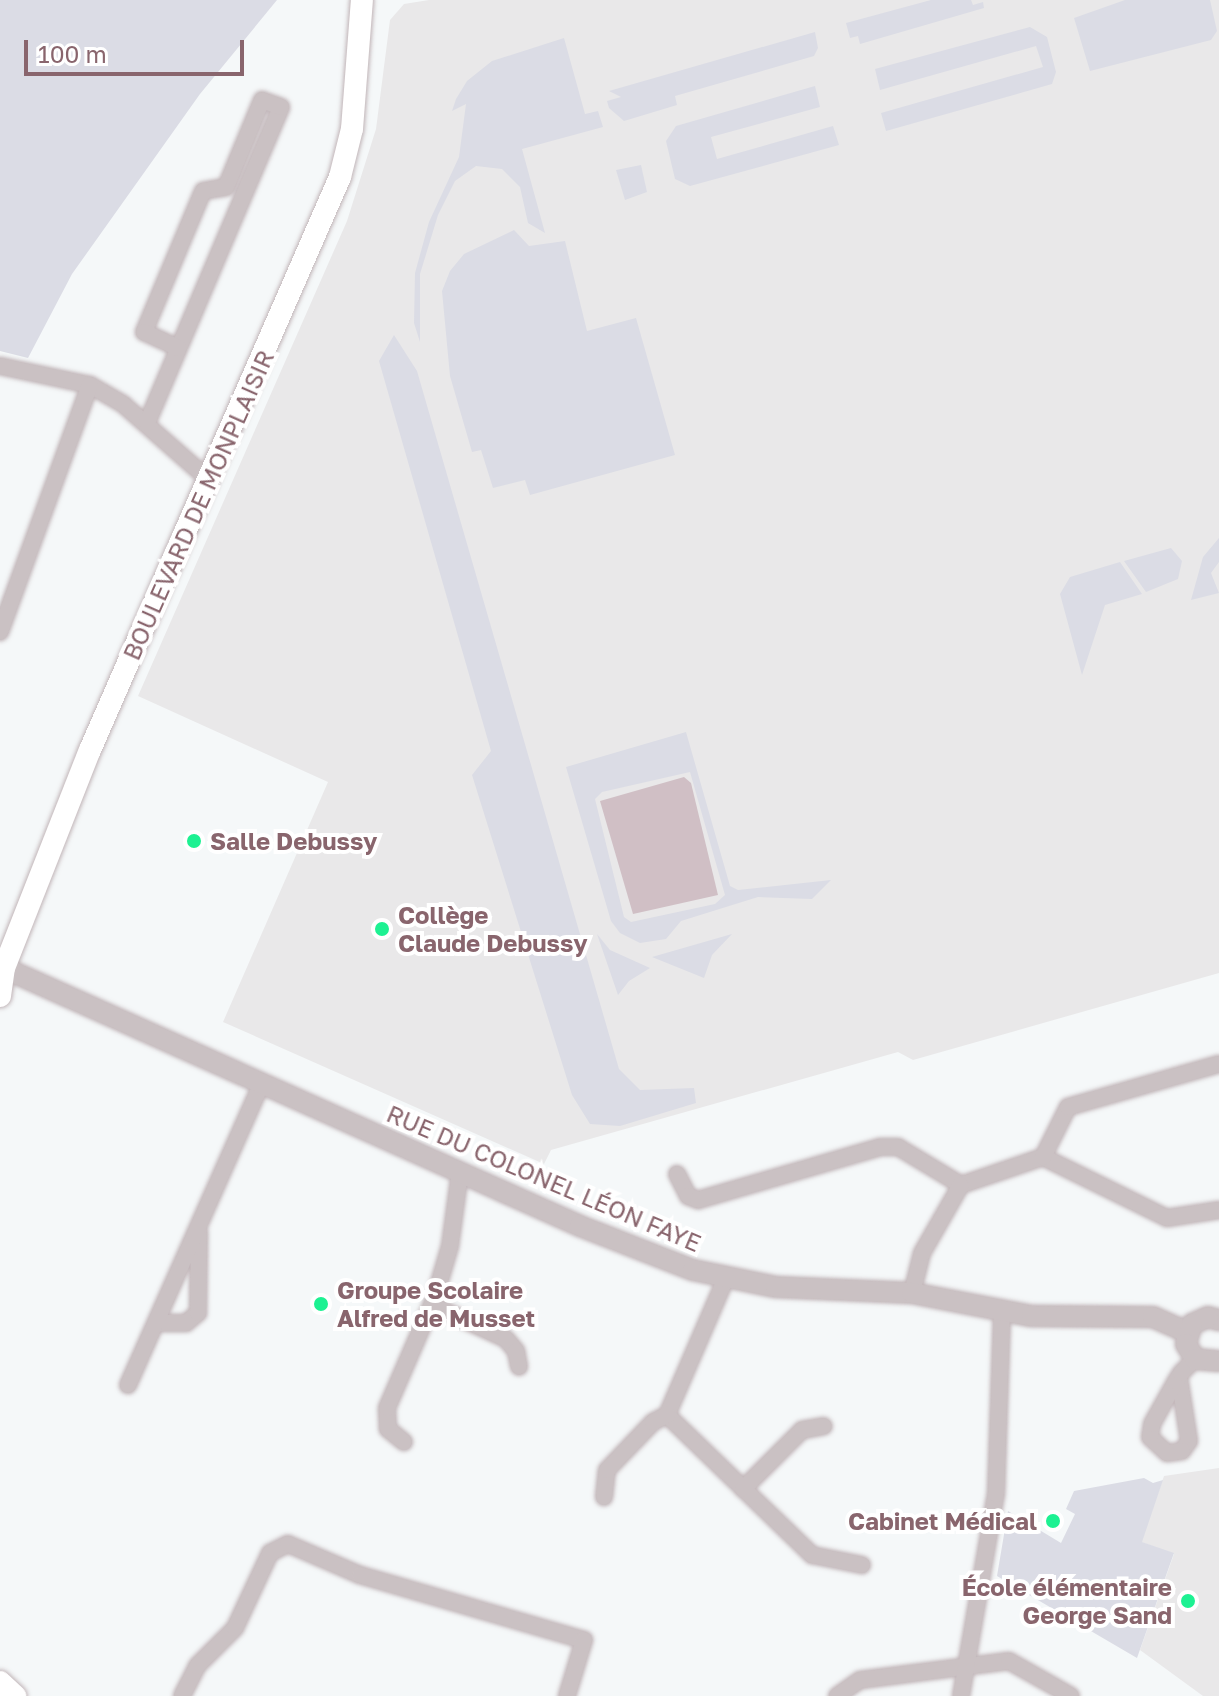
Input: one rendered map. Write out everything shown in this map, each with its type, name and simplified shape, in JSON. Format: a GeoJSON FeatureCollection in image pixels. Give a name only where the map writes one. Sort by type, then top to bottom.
{"type":"FeatureCollection","features":[{"type":"Feature","properties":{"kind":"main road","name":"BOULEVARD DE MONPLAISIR"},"geometry":{"type":"LineString","coordinates":[[0,996],[2,969],[90,750],[340,177],[352,129],[362,34],[362,0]]}},
{"type":"Feature","properties":{"kind":"main road","name":"BOULEVARD DE MONPLAISIR"},"geometry":{"type":"LineString","coordinates":[[362,34],[373,0]]}},
{"type":"Feature","properties":{"kind":"main road"},"geometry":{"type":"LineString","coordinates":[[0,1682],[15,1696]]}},
{"type":"Feature","properties":{"kind":"street"},"geometry":{"type":"LineString","coordinates":[[147,423],[179,348],[281,107],[262,100],[226,187],[203,191],[144,332],[179,348]]}},
{"type":"Feature","properties":{"kind":"street"},"geometry":{"type":"LineString","coordinates":[[0,366],[90,385],[147,423],[208,479]]}},
{"type":"Feature","properties":{"kind":"street"},"geometry":{"type":"LineString","coordinates":[[0,632],[90,385]]}},
{"type":"Feature","properties":{"kind":"street","name":"RUE DU COLONEL LÉON FAYE"},"geometry":{"type":"LineString","coordinates":[[2,969],[580,1226],[726,1278],[824,1291],[912,1293],[1002,1311],[1153,1317],[1187,1332]]}},
{"type":"Feature","properties":{"kind":"street"},"geometry":{"type":"LineString","coordinates":[[912,1293],[922,1253],[961,1185],[1043,1157],[1068,1107],[1219,1064]]}},
{"type":"Feature","properties":{"kind":"street"},"geometry":{"type":"LineString","coordinates":[[128,1385],[261,1085]]}},
{"type":"Feature","properties":{"kind":"street"},"geometry":{"type":"LineString","coordinates":[[677,1174],[688,1196],[698,1200],[880,1147],[898,1147],[961,1185]]}},
{"type":"Feature","properties":{"kind":"street"},"geometry":{"type":"LineString","coordinates":[[1043,1157],[1167,1218],[1219,1210]]}},
{"type":"Feature","properties":{"kind":"street"},"geometry":{"type":"LineString","coordinates":[[404,1442],[388,1429],[387,1408],[432,1305],[450,1246],[460,1172]]}},
{"type":"Feature","properties":{"kind":"street"},"geometry":{"type":"LineString","coordinates":[[156,1323],[186,1323],[198,1313],[199,1227]]}},
{"type":"Feature","properties":{"kind":"street"},"geometry":{"type":"LineString","coordinates":[[604,1497],[607,1470],[653,1422],[667,1415],[726,1278]]}},
{"type":"Feature","properties":{"kind":"street"},"geometry":{"type":"LineString","coordinates":[[432,1305],[506,1339],[516,1351],[519,1367]]}},
{"type":"Feature","properties":{"kind":"street"},"geometry":{"type":"LineString","coordinates":[[961,1696],[996,1494],[1002,1311]]}},
{"type":"Feature","properties":{"kind":"street"},"geometry":{"type":"LineString","coordinates":[[1217,1317],[1199,1319],[1187,1332],[1187,1350],[1195,1359],[1219,1361]]}},
{"type":"Feature","properties":{"kind":"street"},"geometry":{"type":"LineString","coordinates":[[1179,1377],[1195,1359]]}},
{"type":"Feature","properties":{"kind":"street"},"geometry":{"type":"LineString","coordinates":[[667,1415],[812,1555],[862,1565]]}},
{"type":"Feature","properties":{"kind":"street"},"geometry":{"type":"LineString","coordinates":[[743,1489],[802,1430],[824,1426]]}},
{"type":"Feature","properties":{"kind":"street"},"geometry":{"type":"LineString","coordinates":[[182,1696],[197,1666],[235,1628],[270,1553],[288,1544],[360,1575],[584,1640],[567,1696]]}},
{"type":"Feature","properties":{"kind":"street"},"geometry":{"type":"LineString","coordinates":[[837,1696],[860,1680],[966,1665],[1018,1663],[1071,1696]]}},
{"type":"Feature","properties":{"kind":"shaded area"},"geometry":{"type":"Polygon","coordinates":[[[0,0],[277,0],[200,94],[72,274],[28,358],[0,351],[0,0]]]}},
{"type":"Feature","properties":{"kind":"shaded area"},"geometry":{"type":"Polygon","coordinates":[[[429,0],[1219,0],[1219,973],[913,1060],[898,1052],[551,1150],[544,1164],[223,1022],[328,782],[138,696],[347,221],[376,129],[390,20],[404,4],[429,0]]]}},
{"type":"Feature","properties":{"kind":"shaded area"},"geometry":{"type":"Polygon","coordinates":[[[931,0],[971,0],[973,5],[983,2],[984,8],[860,44],[858,36],[850,38],[846,23],[931,0]]]}},
{"type":"Feature","properties":{"kind":"shaded area"},"geometry":{"type":"Polygon","coordinates":[[[1125,0],[1210,0],[1217,31],[1211,40],[1090,71],[1074,18],[1125,0]]]}},
{"type":"Feature","properties":{"kind":"shaded area"},"geometry":{"type":"Polygon","coordinates":[[[1030,27],[1047,37],[1056,72],[1052,84],[886,131],[881,113],[1043,67],[1036,46],[880,90],[875,69],[1030,27]]]}},
{"type":"Feature","properties":{"kind":"shaded area"},"geometry":{"type":"Polygon","coordinates":[[[815,32],[818,48],[814,56],[675,96],[677,105],[624,121],[609,108],[607,101],[621,97],[609,91],[815,32]]]}},
{"type":"Feature","properties":{"kind":"shaded area"},"geometry":{"type":"Polygon","coordinates":[[[564,38],[585,114],[598,111],[603,127],[522,149],[545,233],[528,223],[520,187],[502,169],[476,166],[455,181],[438,215],[420,274],[420,342],[414,323],[415,273],[429,222],[459,157],[466,104],[452,111],[456,99],[467,81],[492,61],[564,38]]]}},
{"type":"Feature","properties":{"kind":"shaded area"},"geometry":{"type":"Polygon","coordinates":[[[815,86],[820,107],[711,137],[717,159],[833,126],[839,145],[690,186],[675,179],[666,141],[676,126],[815,86]]]}},
{"type":"Feature","properties":{"kind":"shaded area"},"geometry":{"type":"Polygon","coordinates":[[[641,165],[647,192],[625,200],[616,170],[641,165]]]}},
{"type":"Feature","properties":{"kind":"shaded area"},"geometry":{"type":"Polygon","coordinates":[[[514,230],[529,246],[565,241],[587,331],[636,318],[675,455],[530,495],[525,480],[493,488],[481,450],[472,452],[450,376],[442,291],[450,271],[464,254],[514,230]]]}},
{"type":"Feature","properties":{"kind":"shaded area"},"geometry":{"type":"Polygon","coordinates":[[[394,335],[417,371],[619,1069],[640,1090],[694,1088],[696,1103],[620,1126],[590,1124],[572,1095],[472,775],[491,751],[379,361],[394,335]]]}},
{"type":"Feature","properties":{"kind":"shaded area"},"geometry":{"type":"Polygon","coordinates":[[[1219,538],[1219,562],[1211,573],[1219,593],[1191,600],[1203,557],[1219,538]]]}},
{"type":"Feature","properties":{"kind":"shaded area"},"geometry":{"type":"Polygon","coordinates":[[[1171,548],[1182,561],[1178,579],[1146,592],[1124,561],[1171,548]]]}},
{"type":"Feature","properties":{"kind":"shaded area"},"geometry":{"type":"Polygon","coordinates":[[[1120,562],[1142,594],[1105,605],[1082,675],[1060,594],[1070,577],[1120,562]]]}},
{"type":"Feature","properties":{"kind":"shaded area"},"geometry":{"type":"Polygon","coordinates":[[[686,732],[730,886],[738,890],[831,880],[812,899],[758,897],[681,921],[666,939],[640,943],[620,933],[611,921],[566,767],[686,732]],[[690,772],[602,792],[595,799],[624,917],[631,922],[715,904],[725,895],[690,772]]]}},
{"type":"Feature","properties":{"kind":"shaded area"},"geometry":{"type":"Polygon","coordinates":[[[684,777],[691,783],[718,895],[633,914],[600,801],[684,777]]]}},
{"type":"Feature","properties":{"kind":"shaded area"},"geometry":{"type":"Polygon","coordinates":[[[597,934],[610,950],[650,968],[629,981],[618,995],[597,934]]]}},
{"type":"Feature","properties":{"kind":"shaded area"},"geometry":{"type":"Polygon","coordinates":[[[732,934],[712,955],[704,978],[652,957],[732,934]]]}},
{"type":"Feature","properties":{"kind":"shaded area","name":"École élémentaire George Sand"},"geometry":{"type":"Polygon","coordinates":[[[1219,1468],[1219,1696],[1203,1696],[1140,1650],[1174,1554],[1141,1542],[1164,1476],[1219,1468]]]}},
{"type":"Feature","properties":{"kind":"shaded area"},"geometry":{"type":"Polygon","coordinates":[[[1144,1478],[1153,1483],[1163,1480],[1142,1542],[1174,1553],[1137,1658],[997,1576],[1008,1511],[1061,1543],[1075,1514],[1066,1509],[1074,1491],[1144,1478]]]}},
{"type":"Feature","properties":{"kind":"place","name":"Salle Debussy"},"geometry":{"type":"Point","coordinates":[194,841]}},
{"type":"Feature","properties":{"kind":"place","name":"Collège Claude Debussy"},"geometry":{"type":"Point","coordinates":[382,929]}},
{"type":"Feature","properties":{"kind":"place","name":"Groupe Scolaire Alfred de Musset"},"geometry":{"type":"Point","coordinates":[321,1304]}},
{"type":"Feature","properties":{"kind":"place","name":"Cabinet Médical"},"geometry":{"type":"Point","coordinates":[1053,1521]}},
{"type":"Feature","properties":{"kind":"place","name":"École élémentaire George Sand"},"geometry":{"type":"Point","coordinates":[1188,1601]}}]}
